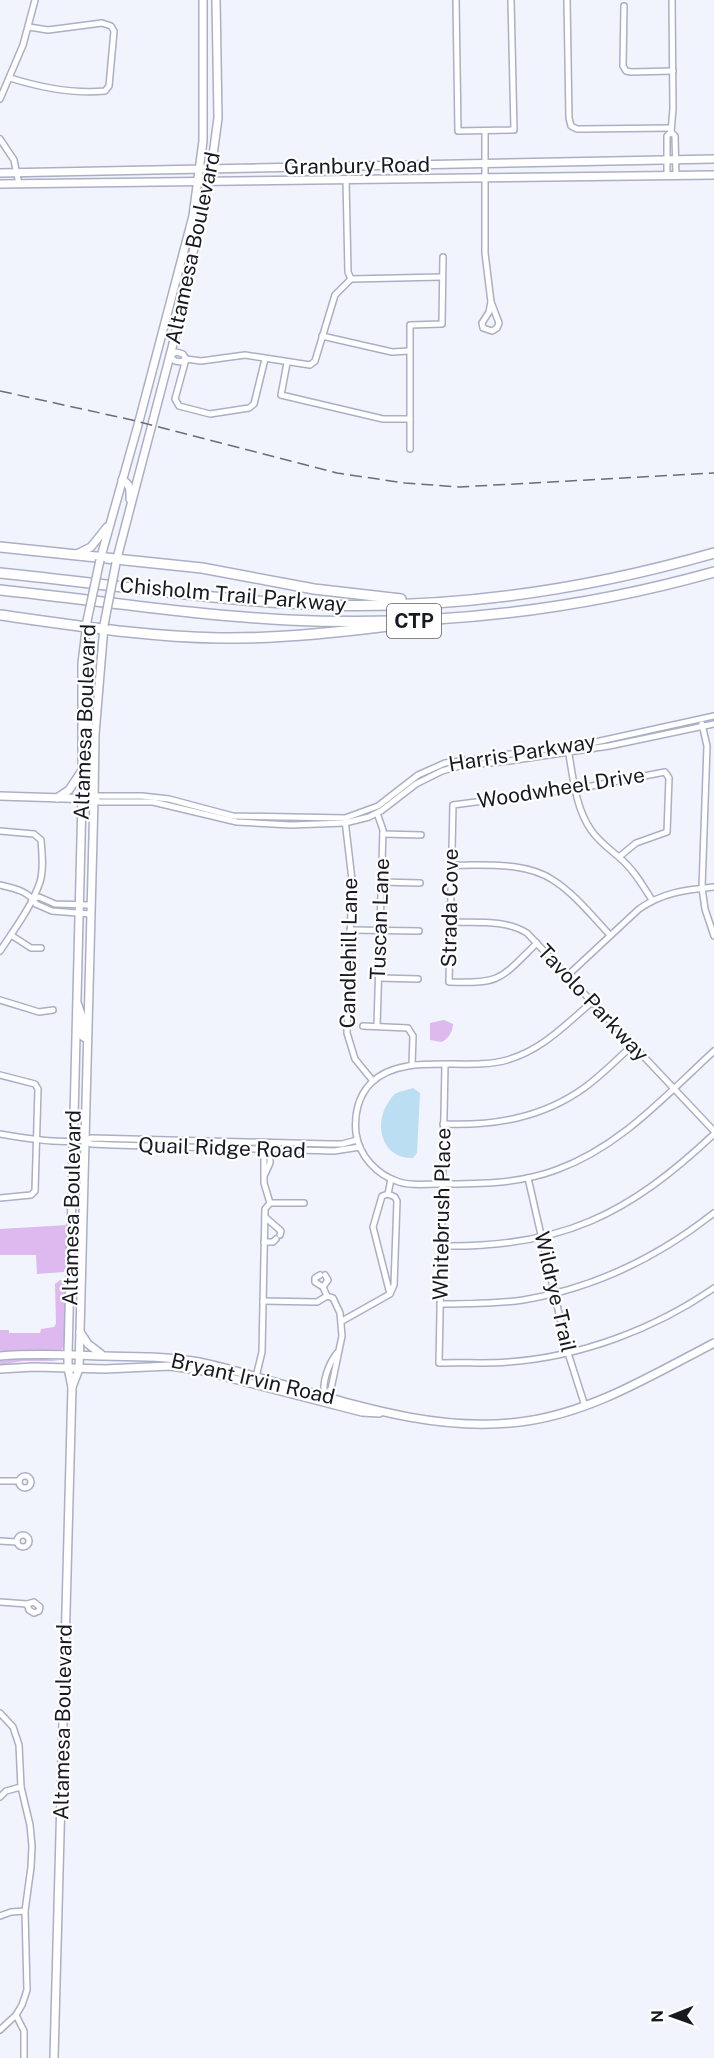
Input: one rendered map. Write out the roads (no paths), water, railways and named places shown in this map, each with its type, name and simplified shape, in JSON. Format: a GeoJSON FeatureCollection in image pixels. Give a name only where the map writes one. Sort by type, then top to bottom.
{"type":"FeatureCollection","features":[{"type":"Feature","properties":{"kind":"highway"},"geometry":{"type":"LineString","coordinates":[[0,547],[217,570],[333,592],[439,602]]}},
{"type":"Feature","properties":{"kind":"highway","name":"Chisholm Trail Parkway"},"geometry":{"type":"LineString","coordinates":[[0,573],[297,604],[359,605],[439,602],[548,591],[714,553]]}},
{"type":"Feature","properties":{"kind":"highway","name":"Chisholm Trail Parkway"},"geometry":{"type":"LineString","coordinates":[[0,590],[263,618],[336,621],[438,620],[490,616],[581,603],[650,589],[714,572]]}},
{"type":"Feature","properties":{"kind":"highway"},"geometry":{"type":"LineString","coordinates":[[0,615],[219,638],[269,638],[355,631],[438,620]]}},
{"type":"Feature","properties":{"kind":"main road","name":"Altamesa Boulevard"},"geometry":{"type":"LineString","coordinates":[[54,2058],[72,1387],[68,1355],[80,909],[82,663],[86,624],[100,558],[158,352],[193,216],[203,141],[203,0]]}},
{"type":"Feature","properties":{"kind":"main road","name":"Altamesa Boulevard"},"geometry":{"type":"LineString","coordinates":[[72,1387],[79,1369],[94,749],[104,627],[117,560],[170,356],[212,170],[218,118],[216,0]]}},
{"type":"Feature","properties":{"kind":"main road"},"geometry":{"type":"LineString","coordinates":[[204,57],[217,57]]}},
{"type":"Feature","properties":{"kind":"main road","name":"Granbury Road"},"geometry":{"type":"LineString","coordinates":[[0,173],[714,159]]}},
{"type":"Feature","properties":{"kind":"main road"},"geometry":{"type":"LineString","coordinates":[[346,166],[346,180]]}},
{"type":"Feature","properties":{"kind":"main road"},"geometry":{"type":"LineString","coordinates":[[111,183],[112,171]]}},
{"type":"Feature","properties":{"kind":"main road","name":"Granbury Road"},"geometry":{"type":"LineString","coordinates":[[0,184],[714,175]]}},
{"type":"Feature","properties":{"kind":"main road"},"geometry":{"type":"LineString","coordinates":[[158,352],[170,356]]}},
{"type":"Feature","properties":{"kind":"main road"},"geometry":{"type":"LineString","coordinates":[[122,480],[128,482],[130,487],[130,510]]}},
{"type":"Feature","properties":{"kind":"main road"},"geometry":{"type":"LineString","coordinates":[[76,554],[91,547],[110,522]]}},
{"type":"Feature","properties":{"kind":"main road"},"geometry":{"type":"LineString","coordinates":[[82,663],[87,710],[96,716]]}},
{"type":"Feature","properties":{"kind":"main road"},"geometry":{"type":"LineString","coordinates":[[82,714],[88,720],[94,749]]}},
{"type":"Feature","properties":{"kind":"main road"},"geometry":{"type":"LineString","coordinates":[[57,798],[71,786],[82,770]]}},
{"type":"Feature","properties":{"kind":"main road","name":"Harris Parkway"},"geometry":{"type":"LineString","coordinates":[[0,796],[94,799]]}},
{"type":"Feature","properties":{"kind":"main road"},"geometry":{"type":"LineString","coordinates":[[77,1003],[81,1010],[82,1036],[87,1039]]}},
{"type":"Feature","properties":{"kind":"main road"},"geometry":{"type":"LineString","coordinates":[[80,1332],[88,1344],[103,1356]]}},
{"type":"Feature","properties":{"kind":"main road","name":"Bryant Irvin Road"},"geometry":{"type":"LineString","coordinates":[[0,1356],[79,1355],[198,1362],[256,1377],[362,1412],[480,1425],[526,1422],[585,1406],[609,1397],[714,1343]]}},
{"type":"Feature","properties":{"kind":"main road","name":"Bryant Irvin Road"},"geometry":{"type":"LineString","coordinates":[[0,1369],[170,1366],[200,1370],[324,1399]]}},
{"type":"Feature","properties":{"kind":"street"},"geometry":{"type":"LineString","coordinates":[[0,99],[29,27],[35,0]]}},
{"type":"Feature","properties":{"kind":"street"},"geometry":{"type":"LineString","coordinates":[[456,0],[458,131],[514,130],[511,0]]}},
{"type":"Feature","properties":{"kind":"street"},"geometry":{"type":"LineString","coordinates":[[567,0],[571,126],[577,129],[671,130]]}},
{"type":"Feature","properties":{"kind":"street"},"geometry":{"type":"LineString","coordinates":[[667,176],[668,136],[671,130],[673,109],[672,0]]}},
{"type":"Feature","properties":{"kind":"street"},"geometry":{"type":"LineString","coordinates":[[624,6],[623,66],[626,71],[673,71]]}},
{"type":"Feature","properties":{"kind":"street"},"geometry":{"type":"LineString","coordinates":[[10,78],[33,86],[80,90],[105,91],[109,86],[114,32],[111,26],[102,23],[48,30],[29,27]]}},
{"type":"Feature","properties":{"kind":"street"},"geometry":{"type":"LineString","coordinates":[[671,130],[675,136],[676,176]]}},
{"type":"Feature","properties":{"kind":"street"},"geometry":{"type":"LineString","coordinates":[[484,131],[485,253],[491,302],[499,323],[497,328],[489,331],[483,328],[482,323],[489,312],[491,302]]}},
{"type":"Feature","properties":{"kind":"street"},"geometry":{"type":"LineString","coordinates":[[0,139],[14,160],[19,184]]}},
{"type":"Feature","properties":{"kind":"street"},"geometry":{"type":"LineString","coordinates":[[346,180],[348,272],[351,279]]}},
{"type":"Feature","properties":{"kind":"street"},"geometry":{"type":"LineString","coordinates":[[410,449],[410,325],[442,324],[443,257]]}},
{"type":"Feature","properties":{"kind":"street"},"geometry":{"type":"LineString","coordinates":[[186,359],[201,361],[246,355],[310,365],[315,361],[335,295],[351,279],[442,277]]}},
{"type":"Feature","properties":{"kind":"street"},"geometry":{"type":"LineString","coordinates":[[322,336],[392,352],[409,351]]}},
{"type":"Feature","properties":{"kind":"street"},"geometry":{"type":"LineString","coordinates":[[170,356],[176,352],[183,354],[186,359],[175,399],[179,406],[210,414],[249,408],[254,404],[265,359]]}},
{"type":"Feature","properties":{"kind":"street"},"geometry":{"type":"LineString","coordinates":[[287,363],[281,395],[383,419],[410,419]]}},
{"type":"Feature","properties":{"kind":"street","name":"Harris Parkway"},"geometry":{"type":"LineString","coordinates":[[94,799],[98,796],[160,800],[258,820],[345,820],[377,813],[391,805],[416,784],[442,771],[460,766],[568,749],[714,716]]}},
{"type":"Feature","properties":{"kind":"street"},"geometry":{"type":"LineString","coordinates":[[701,719],[706,746],[702,888],[705,909],[714,936]]}},
{"type":"Feature","properties":{"kind":"street","name":"Harris Parkway"},"geometry":{"type":"LineString","coordinates":[[345,820],[378,806],[418,775],[445,763],[649,739],[714,724]]}},
{"type":"Feature","properties":{"kind":"street"},"geometry":{"type":"LineString","coordinates":[[568,749],[580,808],[590,829],[603,845],[619,857],[634,873],[652,900]]}},
{"type":"Feature","properties":{"kind":"street","name":"Woodwheel Drive"},"geometry":{"type":"LineString","coordinates":[[453,805],[576,789],[665,772],[669,778],[667,832],[636,843],[619,857]]}},
{"type":"Feature","properties":{"kind":"street","name":"Strada Cove"},"geometry":{"type":"LineString","coordinates":[[453,805],[448,982],[477,983],[496,979],[507,972],[537,943]]}},
{"type":"Feature","properties":{"kind":"street","name":"Tuscan Lane"},"geometry":{"type":"LineString","coordinates":[[377,813],[383,834],[377,1026]]}},
{"type":"Feature","properties":{"kind":"street","name":"Candlehill Lane"},"geometry":{"type":"LineString","coordinates":[[345,820],[352,880],[348,1041],[355,1059],[373,1081]]}},
{"type":"Feature","properties":{"kind":"street"},"geometry":{"type":"LineString","coordinates":[[0,831],[34,834],[41,840],[41,880],[33,898],[0,951]]}},
{"type":"Feature","properties":{"kind":"street"},"geometry":{"type":"LineString","coordinates":[[383,834],[421,835]]}},
{"type":"Feature","properties":{"kind":"street"},"geometry":{"type":"LineString","coordinates":[[451,864],[514,867],[533,871],[551,879],[570,893],[610,935]]}},
{"type":"Feature","properties":{"kind":"street"},"geometry":{"type":"LineString","coordinates":[[381,882],[420,883]]}},
{"type":"Feature","properties":{"kind":"street"},"geometry":{"type":"LineString","coordinates":[[0,885],[15,888],[33,898],[36,904],[52,911],[90,909]]}},
{"type":"Feature","properties":{"kind":"street"},"geometry":{"type":"LineString","coordinates":[[567,976],[610,935],[652,900],[674,892],[714,887]]}},
{"type":"Feature","properties":{"kind":"street","name":"Tavolo Parkway"},"geometry":{"type":"LineString","coordinates":[[450,922],[512,925],[526,933],[714,1133]]}},
{"type":"Feature","properties":{"kind":"street"},"geometry":{"type":"LineString","coordinates":[[350,930],[419,931]]}},
{"type":"Feature","properties":{"kind":"street"},"geometry":{"type":"LineString","coordinates":[[11,935],[31,948],[41,948]]}},
{"type":"Feature","properties":{"kind":"street"},"geometry":{"type":"LineString","coordinates":[[379,978],[418,979]]}},
{"type":"Feature","properties":{"kind":"street"},"geometry":{"type":"LineString","coordinates":[[0,1000],[39,1012],[53,1010]]}},
{"type":"Feature","properties":{"kind":"street"},"geometry":{"type":"LineString","coordinates":[[592,1002],[545,1043],[526,1053],[493,1063],[398,1067],[373,1081],[363,1094],[355,1124],[357,1140],[371,1164],[391,1179],[405,1183],[443,1184],[484,1184],[528,1178],[567,1166],[605,1146],[641,1119],[714,1051]]}},
{"type":"Feature","properties":{"kind":"street"},"geometry":{"type":"LineString","coordinates":[[363,1026],[405,1027],[410,1030],[413,1036],[412,1065]]}},
{"type":"Feature","properties":{"kind":"street"},"geometry":{"type":"LineString","coordinates":[[443,1125],[503,1122],[548,1108],[585,1087],[633,1045]]}},
{"type":"Feature","properties":{"kind":"street","name":"Whitebrush Place"},"geometry":{"type":"LineString","coordinates":[[445,1065],[439,1363],[508,1362],[568,1353]]}},
{"type":"Feature","properties":{"kind":"street"},"geometry":{"type":"LineString","coordinates":[[0,1075],[35,1084],[38,1089],[35,1191],[31,1195],[0,1198]]}},
{"type":"Feature","properties":{"kind":"street"},"geometry":{"type":"LineString","coordinates":[[442,1246],[489,1245],[542,1237],[604,1216],[643,1193],[678,1168],[714,1133]]}},
{"type":"Feature","properties":{"kind":"street","name":"Quail Ridge Road"},"geometry":{"type":"LineString","coordinates":[[0,1134],[36,1139],[85,1141],[92,1138],[333,1152],[360,1147]]}},
{"type":"Feature","properties":{"kind":"street","name":"Quail Ridge Road"},"geometry":{"type":"LineString","coordinates":[[266,1148],[342,1144],[357,1140]]}},
{"type":"Feature","properties":{"kind":"street"},"geometry":{"type":"LineString","coordinates":[[266,1148],[270,1153],[270,1163],[264,1175],[264,1183],[270,1203]]}},
{"type":"Feature","properties":{"kind":"street","name":"Wildrye Trail"},"geometry":{"type":"LineString","coordinates":[[528,1178],[568,1353],[585,1406]]}},
{"type":"Feature","properties":{"kind":"street"},"geometry":{"type":"LineString","coordinates":[[387,1194],[391,1179]]}},
{"type":"Feature","properties":{"kind":"street"},"geometry":{"type":"LineString","coordinates":[[342,1321],[390,1294],[394,1285],[397,1202],[395,1197],[387,1194],[382,1196],[373,1227],[390,1294]]}},
{"type":"Feature","properties":{"kind":"street"},"geometry":{"type":"LineString","coordinates":[[270,1203],[304,1203]]}},
{"type":"Feature","properties":{"kind":"street"},"geometry":{"type":"LineString","coordinates":[[256,1377],[262,1352],[265,1209],[270,1203]]}},
{"type":"Feature","properties":{"kind":"street"},"geometry":{"type":"LineString","coordinates":[[440,1304],[503,1302],[554,1294],[585,1286],[636,1265],[693,1230],[714,1214]]}},
{"type":"Feature","properties":{"kind":"street"},"geometry":{"type":"LineString","coordinates":[[264,1242],[273,1242],[281,1232],[265,1217]]}},
{"type":"Feature","properties":{"kind":"street"},"geometry":{"type":"LineString","coordinates":[[323,1287],[328,1280],[322,1275],[315,1278],[315,1281],[323,1287],[327,1296],[333,1298],[342,1321],[334,1381],[324,1399]]}},
{"type":"Feature","properties":{"kind":"street"},"geometry":{"type":"LineString","coordinates":[[568,1353],[629,1334],[665,1317],[714,1288]]}},
{"type":"Feature","properties":{"kind":"street"},"geometry":{"type":"LineString","coordinates":[[263,1301],[317,1302],[327,1296]]}},
{"type":"Feature","properties":{"kind":"street"},"geometry":{"type":"LineString","coordinates":[[324,1399],[323,1389],[330,1363],[338,1352]]}},
{"type":"Feature","properties":{"kind":"street"},"geometry":{"type":"LineString","coordinates":[[326,1378],[334,1381]]}},
{"type":"Feature","properties":{"kind":"street"},"geometry":{"type":"LineString","coordinates":[[0,1481],[19,1481]]}},
{"type":"Feature","properties":{"kind":"street"},"geometry":{"type":"LineString","coordinates":[[0,1541],[17,1542]]}},
{"type":"Feature","properties":{"kind":"street"},"geometry":{"type":"LineString","coordinates":[[0,1602],[27,1604]]}},
{"type":"Feature","properties":{"kind":"street"},"geometry":{"type":"LineString","coordinates":[[0,1713],[7,1719],[16,1736],[21,1787],[32,1846],[25,1911],[27,1990],[22,2005],[0,2030]]}},
{"type":"Feature","properties":{"kind":"street"},"geometry":{"type":"LineString","coordinates":[[0,1797],[3,1790],[21,1787]]}},
{"type":"Feature","properties":{"kind":"street"},"geometry":{"type":"LineString","coordinates":[[0,1916],[25,1911]]}},
{"type":"Feature","properties":{"kind":"street"},"geometry":{"type":"LineString","coordinates":[[15,2015],[24,2031],[24,2058]]}},
{"type":"Feature","properties":{"kind":"water"},"geometry":{"type":"Polygon","coordinates":[[[413,1088],[420,1093],[417,1153],[413,1158],[395,1154],[389,1148],[384,1141],[381,1124],[386,1106],[392,1097],[413,1088]]]}},
{"type":"Feature","properties":{"kind":"railway"},"geometry":{"type":"LineString","coordinates":[[0,391],[132,420],[337,473],[405,483],[459,487],[714,473]]}}]}
